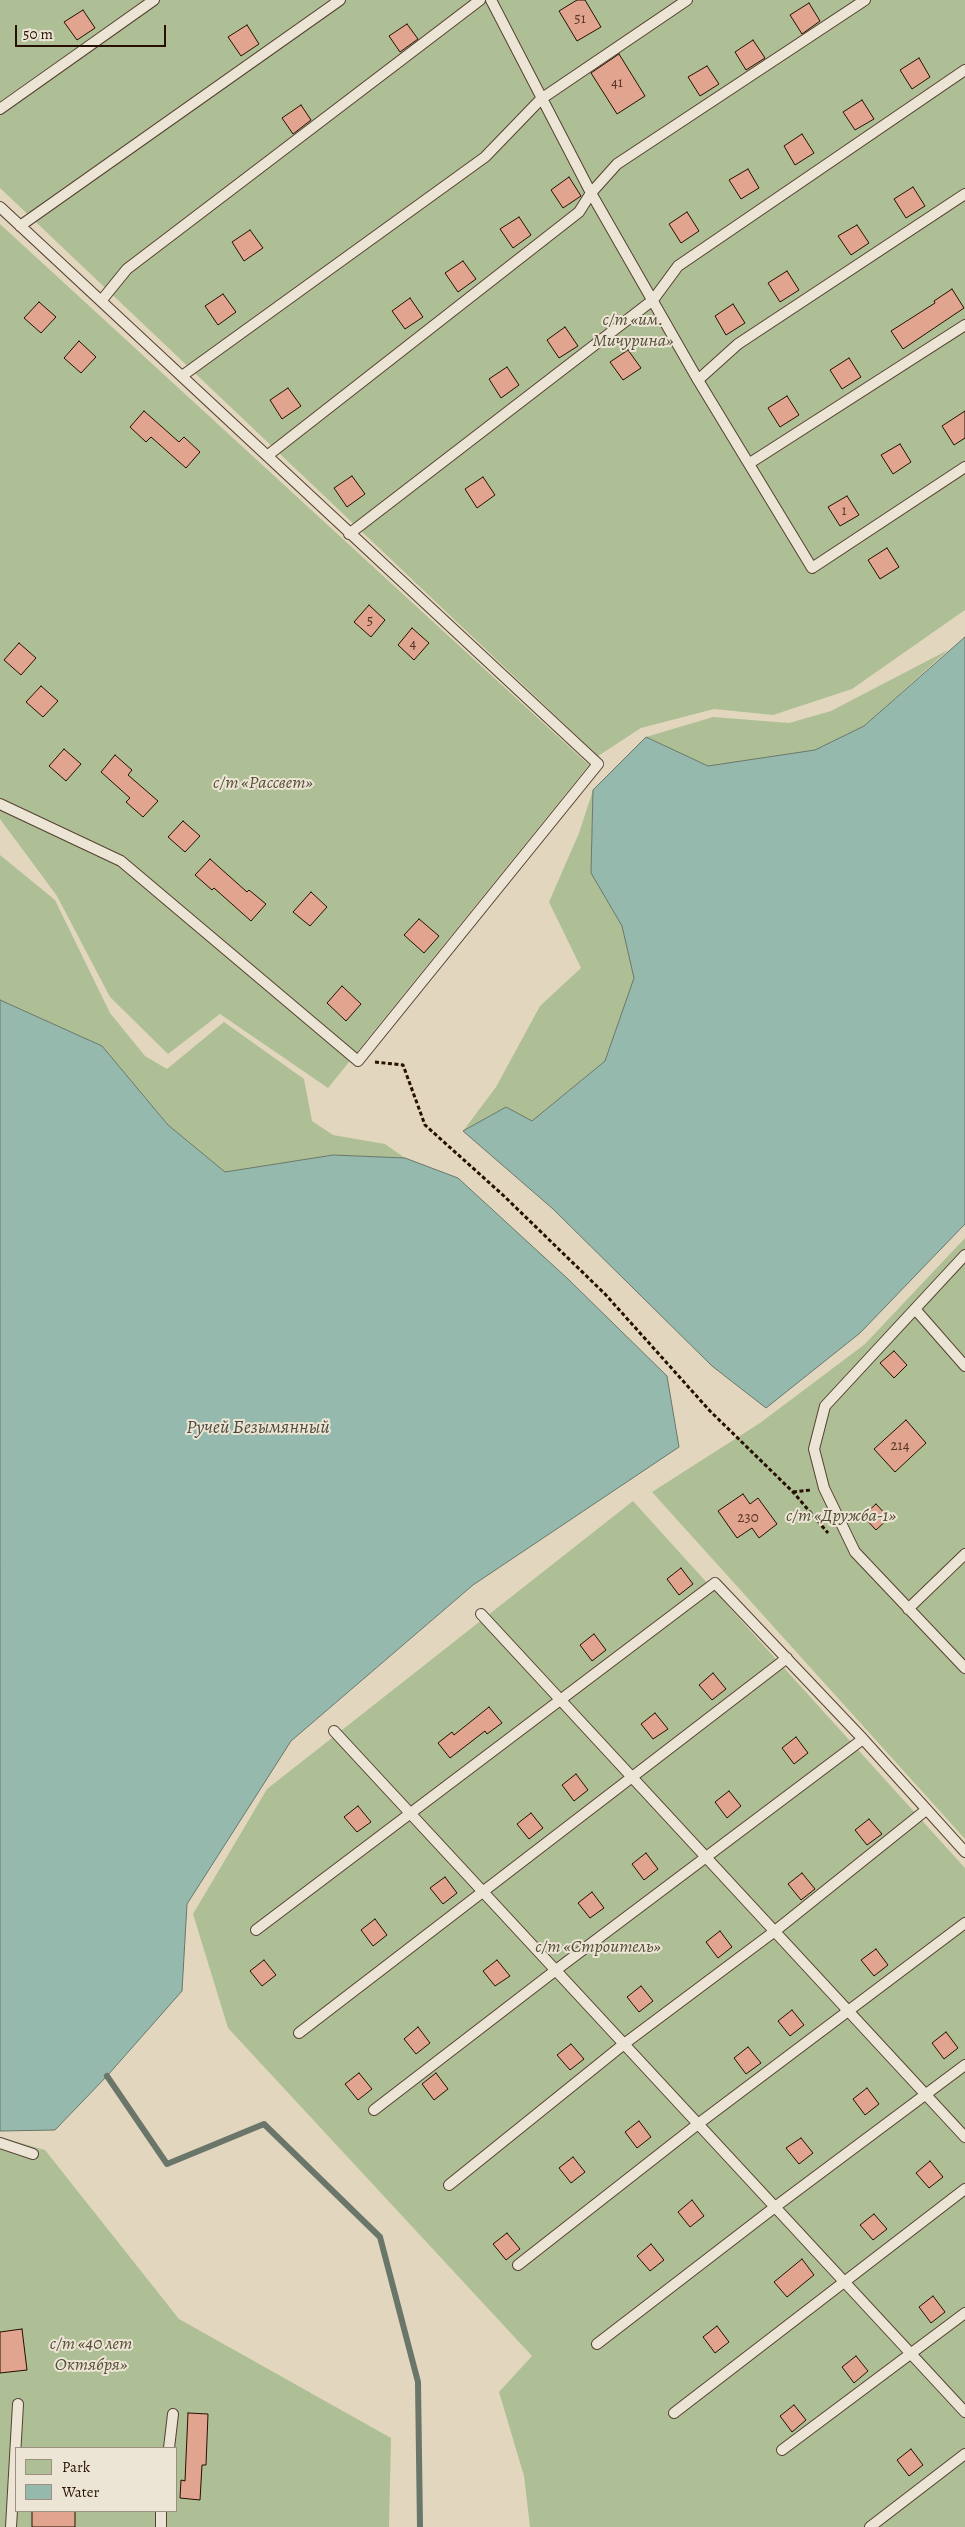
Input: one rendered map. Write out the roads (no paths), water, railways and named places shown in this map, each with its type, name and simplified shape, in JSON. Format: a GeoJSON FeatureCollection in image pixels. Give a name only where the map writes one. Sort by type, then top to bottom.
{"type":"FeatureCollection","features":[{"type":"Feature","properties":{"kind":"lane"},"geometry":{"type":"LineString","coordinates":[[0,109],[154,0]]}},
{"type":"Feature","properties":{"kind":"lane"},"geometry":{"type":"LineString","coordinates":[[20,226],[340,0]]}},
{"type":"Feature","properties":{"kind":"lane"},"geometry":{"type":"LineString","coordinates":[[101,301],[128,268],[480,0]]}},
{"type":"Feature","properties":{"kind":"lane"},"geometry":{"type":"LineString","coordinates":[[491,0],[591,193],[698,380],[812,568],[965,467]]}},
{"type":"Feature","properties":{"kind":"lane"},"geometry":{"type":"LineString","coordinates":[[182,376],[485,157],[541,98],[687,0]]}},
{"type":"Feature","properties":{"kind":"lane"},"geometry":{"type":"LineString","coordinates":[[267,456],[579,212],[591,193],[617,164],[865,0]]}},
{"type":"Feature","properties":{"kind":"lane"},"geometry":{"type":"LineString","coordinates":[[350,534],[652,300],[678,266],[965,70]]}},
{"type":"Feature","properties":{"kind":"lane"},"geometry":{"type":"LineString","coordinates":[[698,380],[738,344],[965,194]]}},
{"type":"Feature","properties":{"kind":"lane"},"geometry":{"type":"LineString","coordinates":[[0,207],[598,764],[358,1060],[121,861],[0,804]]}},
{"type":"Feature","properties":{"kind":"lane"},"geometry":{"type":"LineString","coordinates":[[750,463],[965,325]]}},
{"type":"Feature","properties":{"kind":"lane"},"geometry":{"type":"LineString","coordinates":[[965,1255],[825,1406],[814,1449],[824,1488],[855,1552],[965,1668]]}},
{"type":"Feature","properties":{"kind":"lane"},"geometry":{"type":"LineString","coordinates":[[915,1309],[965,1366]]}},
{"type":"Feature","properties":{"kind":"lane"},"geometry":{"type":"LineString","coordinates":[[908,1609],[965,1554]]}},
{"type":"Feature","properties":{"kind":"lane"},"geometry":{"type":"LineString","coordinates":[[256,1930],[716,1582],[863,1739],[965,1852]]}},
{"type":"Feature","properties":{"kind":"lane"},"geometry":{"type":"LineString","coordinates":[[481,1614],[965,2137]]}},
{"type":"Feature","properties":{"kind":"lane"},"geometry":{"type":"LineString","coordinates":[[299,2033],[787,1658]]}},
{"type":"Feature","properties":{"kind":"lane"},"geometry":{"type":"LineString","coordinates":[[334,1731],[965,2412]]}},
{"type":"Feature","properties":{"kind":"lane"},"geometry":{"type":"LineString","coordinates":[[374,2110],[556,1970],[863,1739]]}},
{"type":"Feature","properties":{"kind":"lane"},"geometry":{"type":"LineString","coordinates":[[449,2185],[624,2044],[775,1931],[926,1810]]}},
{"type":"Feature","properties":{"kind":"lane"},"geometry":{"type":"LineString","coordinates":[[518,2265],[698,2124],[965,1923]]}},
{"type":"Feature","properties":{"kind":"lane"},"geometry":{"type":"LineString","coordinates":[[597,2344],[775,2207],[965,2065]]}},
{"type":"Feature","properties":{"kind":"lane"},"geometry":{"type":"LineString","coordinates":[[0,2143],[33,2154]]}},
{"type":"Feature","properties":{"kind":"lane"},"geometry":{"type":"LineString","coordinates":[[674,2413],[965,2189]]}},
{"type":"Feature","properties":{"kind":"lane"},"geometry":{"type":"LineString","coordinates":[[782,2450],[965,2313]]}},
{"type":"Feature","properties":{"kind":"lane"},"geometry":{"type":"LineString","coordinates":[[16,2447],[18,2404]]}},
{"type":"Feature","properties":{"kind":"lane"},"geometry":{"type":"LineString","coordinates":[[169,2447],[173,2414]]}},
{"type":"Feature","properties":{"kind":"lane"},"geometry":{"type":"LineString","coordinates":[[870,2527],[965,2454]]}},
{"type":"Feature","properties":{"kind":"lane"},"geometry":{"type":"LineString","coordinates":[[11,2527],[15,2457]]}},
{"type":"Feature","properties":{"kind":"lane"},"geometry":{"type":"LineString","coordinates":[[161,2512],[161,2527]]}},
{"type":"Feature","properties":{"kind":"water"},"geometry":{"type":"Polygon","coordinates":[[[965,637],[965,1224],[860,1333],[766,1408],[712,1366],[553,1209],[463,1131],[506,1107],[532,1121],[605,1061],[634,978],[622,926],[591,873],[593,790],[646,737],[708,766],[815,750],[864,726],[965,637]]]}},
{"type":"Feature","properties":{"kind":"water","name":"Ручей Безымянный"},"geometry":{"type":"Polygon","coordinates":[[[0,1000],[102,1046],[168,1125],[225,1172],[333,1155],[405,1158],[458,1178],[568,1279],[667,1376],[679,1447],[473,1585],[291,1741],[187,1904],[182,1991],[107,2076],[55,2130],[0,2131],[0,1000]]]}},
{"type":"Feature","properties":{"kind":"waterway"},"geometry":{"type":"LineString","coordinates":[[107,2076],[167,2164],[264,2124],[380,2237],[418,2382],[420,2527]]}},
{"type":"Feature","properties":{"kind":"park label","name":"с/т «им. Мичурина»"},"geometry":{"type":"Point","coordinates":[633,331]}},
{"type":"Feature","properties":{"kind":"park label","name":"с/т «Рассвет»"},"geometry":{"type":"Point","coordinates":[263,784]}},
{"type":"Feature","properties":{"kind":"park label","name":"с/т «Дружба-1»"},"geometry":{"type":"Point","coordinates":[841,1517]}},
{"type":"Feature","properties":{"kind":"park label","name":"с/т «Строитель»"},"geometry":{"type":"Point","coordinates":[598,1948]}},
{"type":"Feature","properties":{"kind":"park label","name":"с/т «40 лет Октября»"},"geometry":{"type":"Point","coordinates":[91,2355]}}]}
